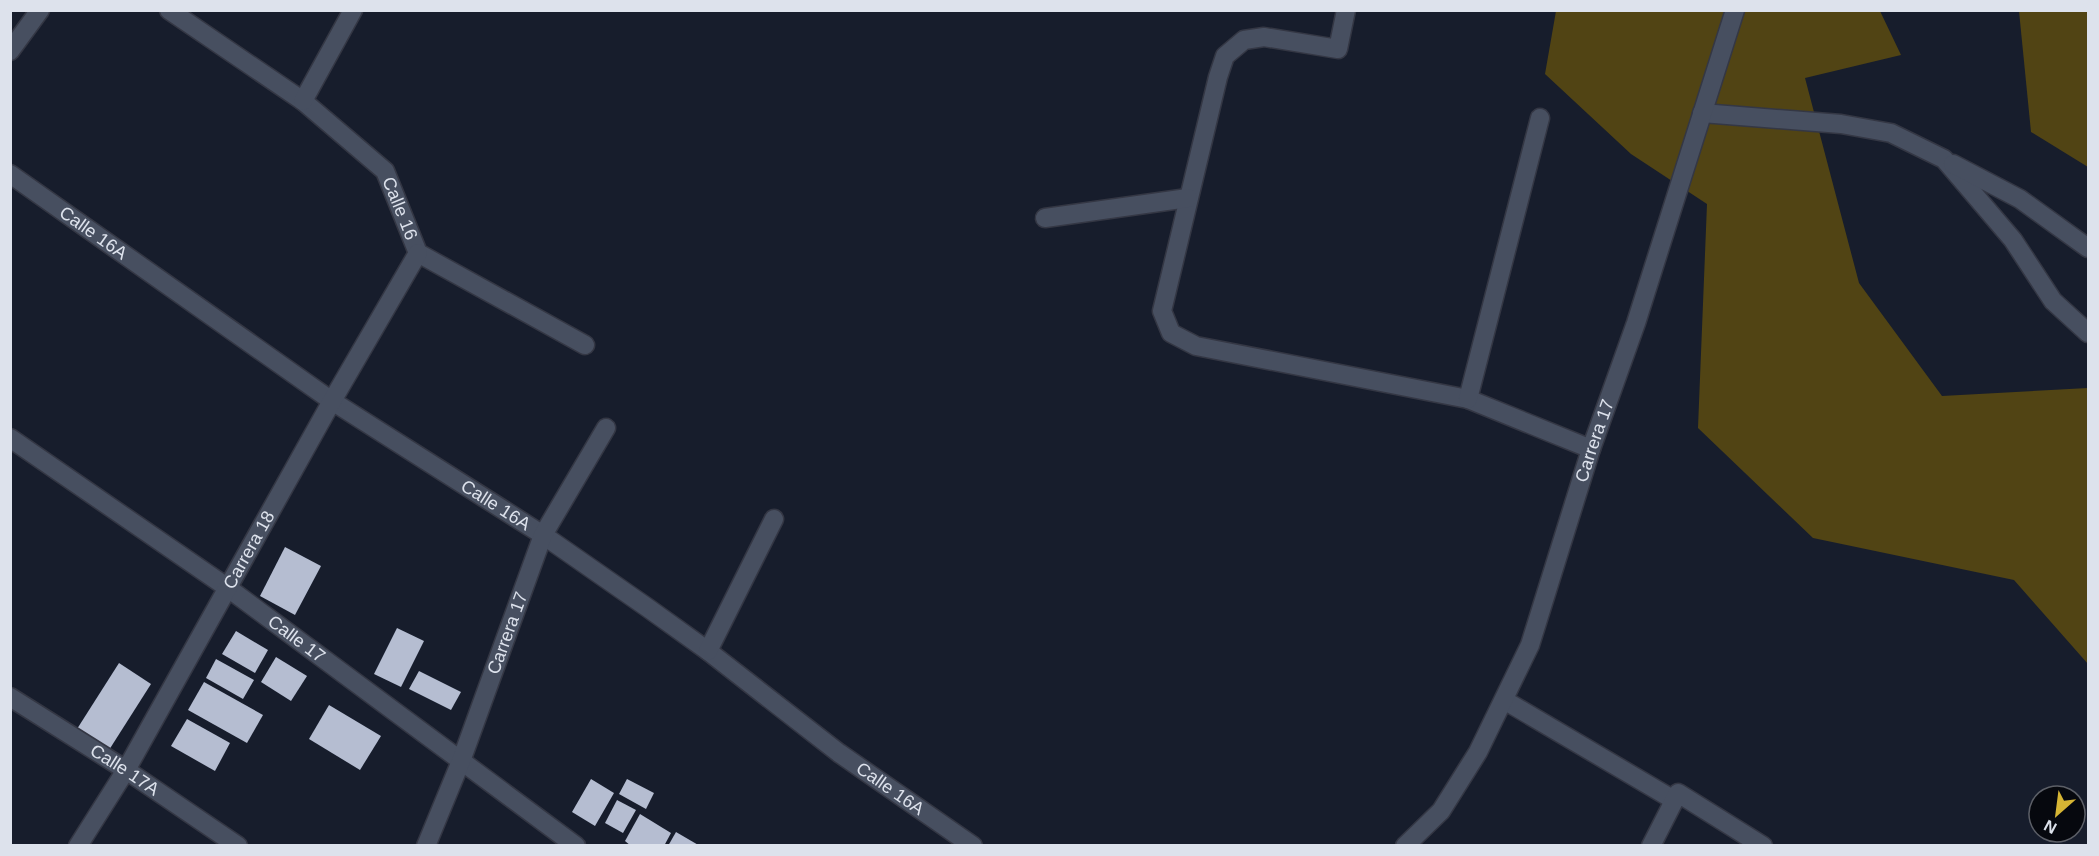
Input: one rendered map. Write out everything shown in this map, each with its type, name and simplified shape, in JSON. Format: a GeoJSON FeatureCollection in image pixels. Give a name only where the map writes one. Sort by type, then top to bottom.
{"type":"FeatureCollection","features":[{"type":"Feature","properties":{"kind":"street"},"geometry":{"type":"LineString","coordinates":[[10,51],[40,10]]}},
{"type":"Feature","properties":{"kind":"street","name":"Calle 16"},"geometry":{"type":"LineString","coordinates":[[169,10],[303,101],[385,171],[418,253],[585,345]]}},
{"type":"Feature","properties":{"kind":"street"},"geometry":{"type":"LineString","coordinates":[[303,101],[353,10]]}},
{"type":"Feature","properties":{"kind":"street"},"geometry":{"type":"LineString","coordinates":[[1346,10],[1338,48],[1264,37],[1244,40],[1225,56],[1188,198],[1162,311],[1171,333],[1196,346],[1468,399],[1591,449]]}},
{"type":"Feature","properties":{"kind":"street","name":"Carrera 17"},"geometry":{"type":"LineString","coordinates":[[1405,846],[1441,811],[1478,752],[1530,645],[1591,449],[1636,323],[1735,10]]}},
{"type":"Feature","properties":{"kind":"street"},"geometry":{"type":"LineString","coordinates":[[1702,113],[1841,124],[1891,133],[2020,199],[2088,248]]}},
{"type":"Feature","properties":{"kind":"street"},"geometry":{"type":"LineString","coordinates":[[1468,399],[1540,118]]}},
{"type":"Feature","properties":{"kind":"street"},"geometry":{"type":"LineString","coordinates":[[1944,159],[2013,240],[2053,301],[2088,333]]}},
{"type":"Feature","properties":{"kind":"street","name":"Calle 16A"},"geometry":{"type":"LineString","coordinates":[[10,174],[332,400],[543,535],[708,651],[839,753],[973,846]]}},
{"type":"Feature","properties":{"kind":"street"},"geometry":{"type":"LineString","coordinates":[[1045,218],[1188,198]]}},
{"type":"Feature","properties":{"kind":"street","name":"Carrera 18"},"geometry":{"type":"LineString","coordinates":[[78,846],[126,770],[332,400],[418,253]]}},
{"type":"Feature","properties":{"kind":"street","name":"Carrera 17"},"geometry":{"type":"LineString","coordinates":[[426,846],[461,761],[543,535],[606,428]]}},
{"type":"Feature","properties":{"kind":"street","name":"Calle 17"},"geometry":{"type":"LineString","coordinates":[[10,438],[228,588],[576,846]]}},
{"type":"Feature","properties":{"kind":"street"},"geometry":{"type":"LineString","coordinates":[[708,651],[774,519]]}},
{"type":"Feature","properties":{"kind":"street","name":"Calle 17A"},"geometry":{"type":"LineString","coordinates":[[10,697],[126,770],[238,846]]}},
{"type":"Feature","properties":{"kind":"street"},"geometry":{"type":"LineString","coordinates":[[1504,700],[1674,800]]}},
{"type":"Feature","properties":{"kind":"street"},"geometry":{"type":"LineString","coordinates":[[1651,846],[1678,793],[1763,846]]}},
{"type":"Feature","properties":{"kind":"shaded area"},"geometry":{"type":"Polygon","coordinates":[[[1556,11],[1880,11],[1901,55],[1805,78],[1859,283],[1942,396],[2088,388],[2088,664],[2014,580],[1813,538],[1698,428],[1707,204],[1631,154],[1545,74],[1556,11]]]}},
{"type":"Feature","properties":{"kind":"shaded area"},"geometry":{"type":"Polygon","coordinates":[[[2019,11],[2088,11],[2088,167],[2031,132],[2019,11]]]}},
{"type":"Feature","properties":{"kind":"building"},"geometry":{"type":"Polygon","coordinates":[[[285,547],[321,566],[295,615],[260,596],[285,547]]]}},
{"type":"Feature","properties":{"kind":"building"},"geometry":{"type":"Polygon","coordinates":[[[397,628],[424,641],[401,687],[374,674],[397,628]]]}},
{"type":"Feature","properties":{"kind":"building"},"geometry":{"type":"Polygon","coordinates":[[[236,631],[268,650],[255,673],[222,654],[236,631]]]}},
{"type":"Feature","properties":{"kind":"building"},"geometry":{"type":"Polygon","coordinates":[[[276,657],[307,676],[291,701],[261,682],[276,657]]]}},
{"type":"Feature","properties":{"kind":"building"},"geometry":{"type":"Polygon","coordinates":[[[216,659],[254,680],[243,699],[206,678],[216,659]]]}},
{"type":"Feature","properties":{"kind":"building"},"geometry":{"type":"Polygon","coordinates":[[[119,663],[151,684],[109,750],[77,729],[119,663]]]}},
{"type":"Feature","properties":{"kind":"building"},"geometry":{"type":"Polygon","coordinates":[[[419,671],[461,692],[451,710],[409,689],[419,671]]]}},
{"type":"Feature","properties":{"kind":"building"},"geometry":{"type":"Polygon","coordinates":[[[204,682],[263,715],[247,743],[188,710],[204,682]]]}},
{"type":"Feature","properties":{"kind":"building"},"geometry":{"type":"Polygon","coordinates":[[[329,705],[381,736],[360,770],[309,739],[329,705]]]}},
{"type":"Feature","properties":{"kind":"building"},"geometry":{"type":"Polygon","coordinates":[[[187,719],[230,743],[215,771],[171,746],[187,719]]]}},
{"type":"Feature","properties":{"kind":"building"},"geometry":{"type":"Polygon","coordinates":[[[591,779],[614,793],[595,826],[572,812],[591,779]]]}},
{"type":"Feature","properties":{"kind":"building"},"geometry":{"type":"Polygon","coordinates":[[[627,779],[654,793],[646,809],[619,794],[627,779]]]}},
{"type":"Feature","properties":{"kind":"building"},"geometry":{"type":"Polygon","coordinates":[[[617,800],[636,810],[623,833],[605,823],[617,800]]]}},
{"type":"Feature","properties":{"kind":"building"},"geometry":{"type":"Polygon","coordinates":[[[640,814],[671,833],[664,846],[631,846],[625,841],[640,814]]]}},
{"type":"Feature","properties":{"kind":"building"},"geometry":{"type":"Polygon","coordinates":[[[676,832],[700,846],[668,846],[676,832]]]}}]}
